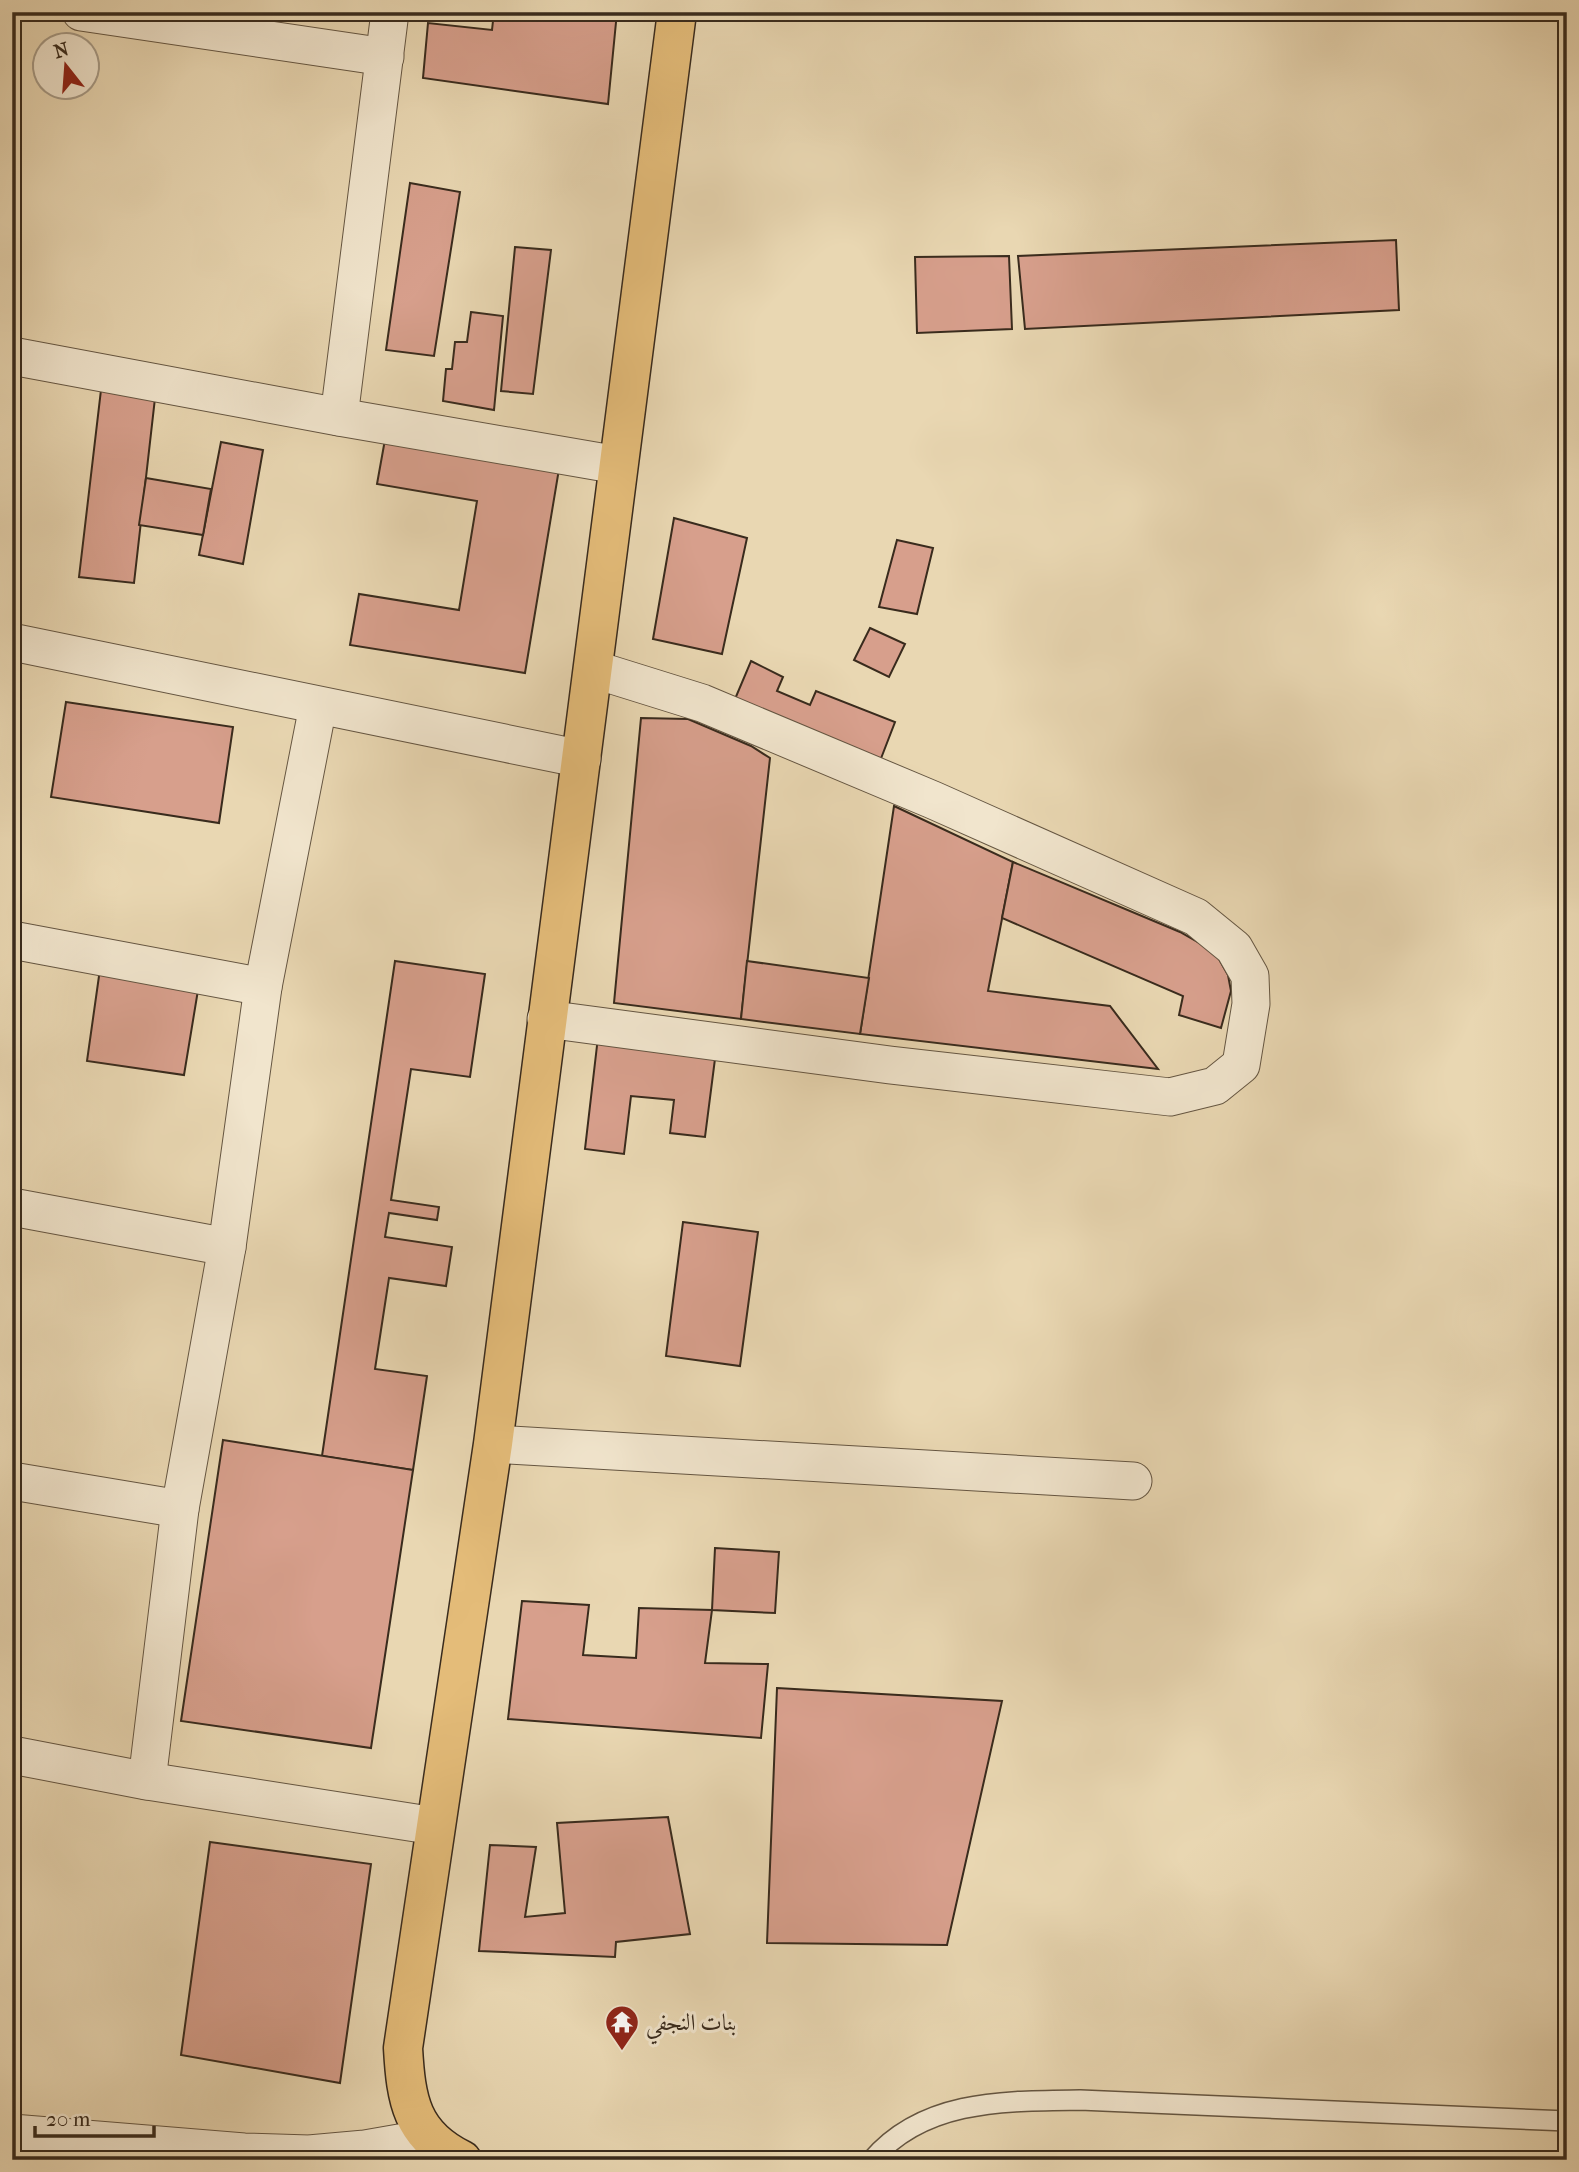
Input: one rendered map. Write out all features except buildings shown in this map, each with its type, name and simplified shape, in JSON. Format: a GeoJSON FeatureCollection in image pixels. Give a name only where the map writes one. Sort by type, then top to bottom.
{"type":"FeatureCollection","features":[{"type":"Feature","properties":{"kind":"main road"},"geometry":{"type":"LineString","coordinates":[[462,2160],[444,2151],[428,2138],[419,2123],[405,2076],[403,2048],[493,1444],[677,12]]}},
{"type":"Feature","properties":{"kind":"street"},"geometry":{"type":"LineString","coordinates":[[81,12],[385,57]]}},
{"type":"Feature","properties":{"kind":"street"},"geometry":{"type":"LineString","coordinates":[[340,417],[390,12]]}},
{"type":"Feature","properties":{"kind":"street"},"geometry":{"type":"LineString","coordinates":[[12,356],[618,465]]}},
{"type":"Feature","properties":{"kind":"street"},"geometry":{"type":"LineString","coordinates":[[12,642],[582,759]]}},
{"type":"Feature","properties":{"kind":"street"},"geometry":{"type":"LineString","coordinates":[[546,1018],[890,1065],[1170,1097],[1215,1086],[1241,1065],[1251,1004],[1250,976],[1234,948],[1196,917],[933,800],[715,709],[593,669]]}},
{"type":"Feature","properties":{"kind":"street"},"geometry":{"type":"LineString","coordinates":[[147,1781],[180,1509],[227,1247],[263,988],[318,706]]}},
{"type":"Feature","properties":{"kind":"street"},"geometry":{"type":"LineString","coordinates":[[12,940],[263,988]]}},
{"type":"Feature","properties":{"kind":"street"},"geometry":{"type":"LineString","coordinates":[[12,1207],[227,1247]]}},
{"type":"Feature","properties":{"kind":"street"},"geometry":{"type":"LineString","coordinates":[[493,1444],[1133,1481]]}},
{"type":"Feature","properties":{"kind":"street"},"geometry":{"type":"LineString","coordinates":[[12,1481],[180,1509]]}},
{"type":"Feature","properties":{"kind":"street"},"geometry":{"type":"LineString","coordinates":[[12,1755],[147,1781],[435,1826]]}},
{"type":"Feature","properties":{"kind":"street"},"geometry":{"type":"LineString","coordinates":[[12,2133],[244,2152],[309,2154],[365,2149],[428,2138]]}},
{"type":"Feature","properties":{"kind":"lane"},"geometry":{"type":"LineString","coordinates":[[872,2160],[886,2143],[909,2127],[960,2109],[1010,2101],[1080,2100],[1567,2121]]}},
{"type":"Feature","properties":{"kind":"place","name":"بنات النجفي"},"geometry":{"type":"Point","coordinates":[622,2052]}}]}
